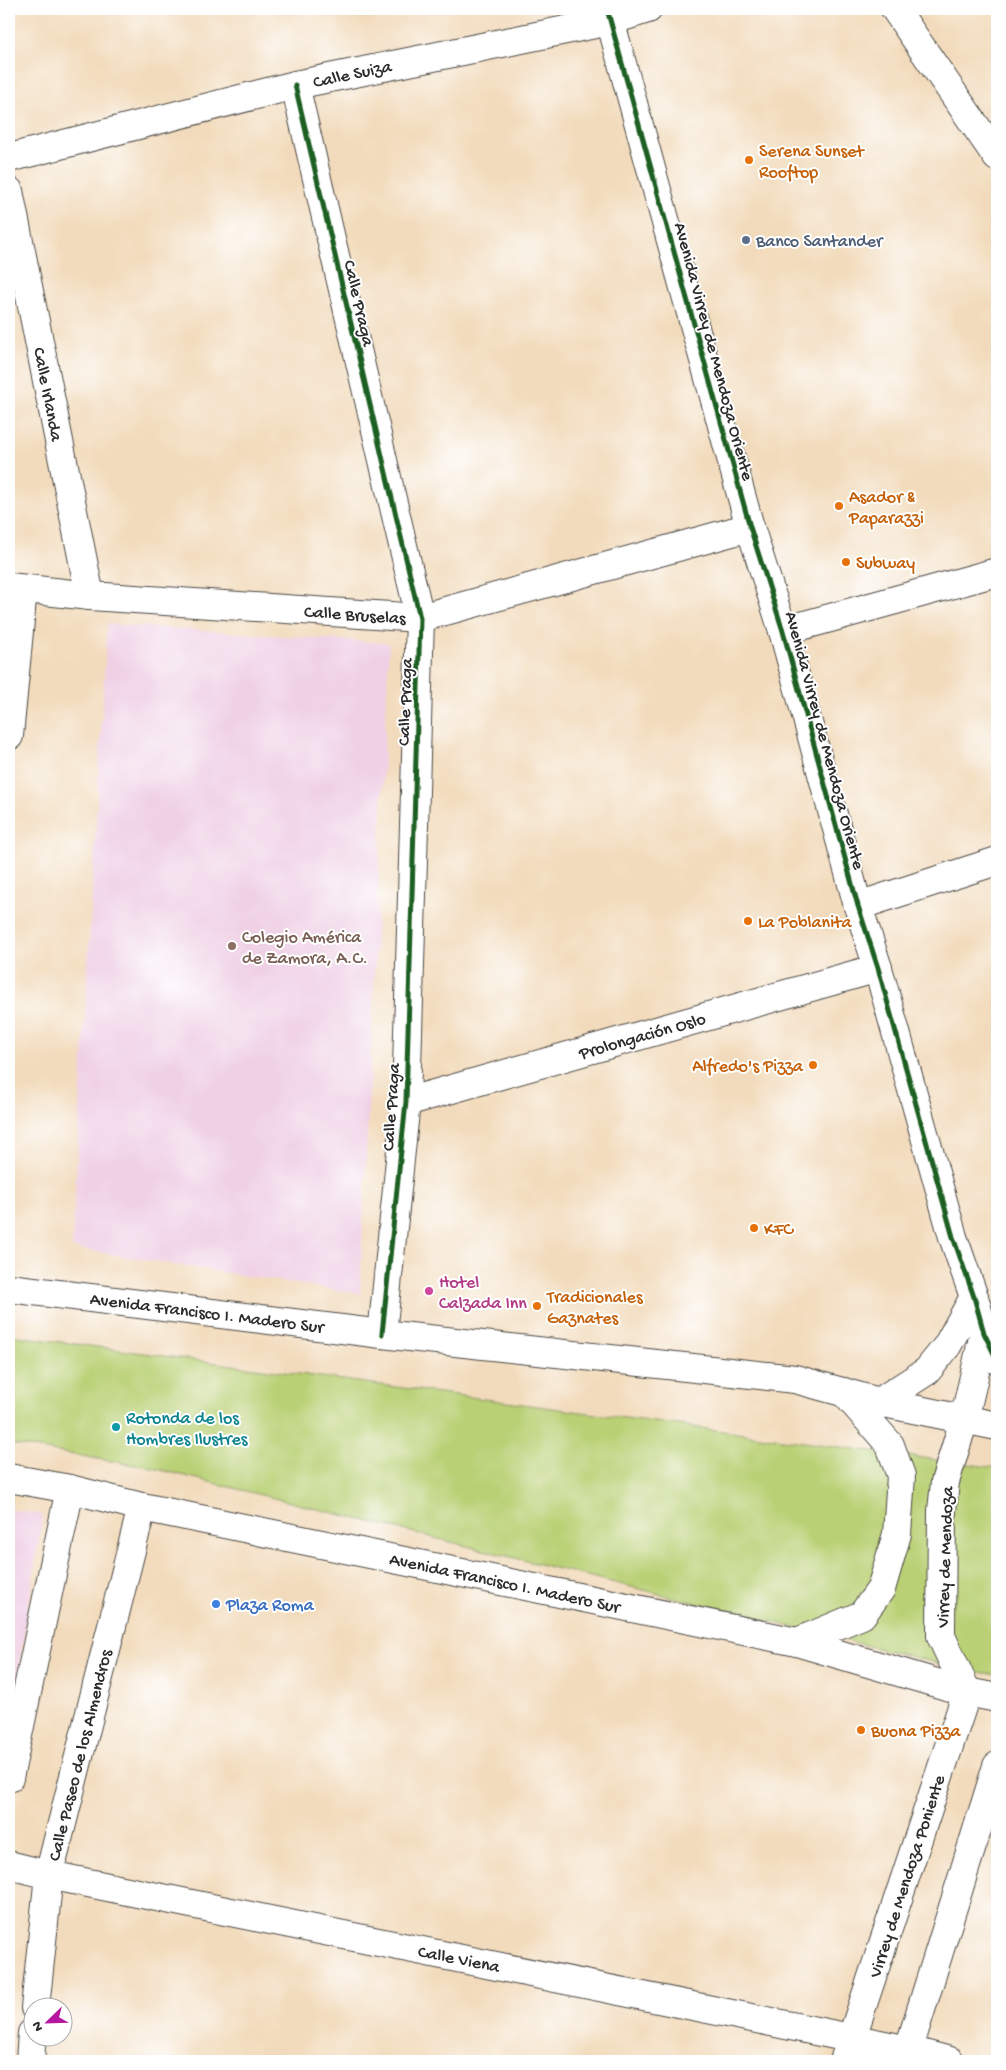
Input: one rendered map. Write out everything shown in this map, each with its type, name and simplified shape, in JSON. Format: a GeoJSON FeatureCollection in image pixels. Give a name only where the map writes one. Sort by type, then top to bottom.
{"type":"FeatureCollection","features":[{"type":"Feature","properties":{"kind":"street","name":"Calle Suiza"},"geometry":{"type":"LineString","coordinates":[[9,158],[295,85],[608,15],[648,9]]}},
{"type":"Feature","properties":{"kind":"street"},"geometry":{"type":"LineString","coordinates":[[895,9],[997,157]]}},
{"type":"Feature","properties":{"kind":"street","name":"Avenida Virrey de Mendoza Oriente"},"geometry":{"type":"LineString","coordinates":[[608,15],[750,526],[783,631],[858,906],[878,968],[954,1237],[984,1333],[997,1360]]}},
{"type":"Feature","properties":{"kind":"street","name":"Calle Praga"},"geometry":{"type":"LineString","coordinates":[[295,85],[420,618],[406,1102],[382,1334]]}},
{"type":"Feature","properties":{"kind":"street","name":"Calle Irlanda"},"geometry":{"type":"LineString","coordinates":[[9,191],[90,596]]}},
{"type":"Feature","properties":{"kind":"street","name":"Calle Bruselas"},"geometry":{"type":"LineString","coordinates":[[16,588],[90,596],[420,618],[750,526]]}},
{"type":"Feature","properties":{"kind":"street"},"geometry":{"type":"LineString","coordinates":[[783,631],[997,572]]}},
{"type":"Feature","properties":{"kind":"street"},"geometry":{"type":"LineString","coordinates":[[9,736],[16,588]]}},
{"type":"Feature","properties":{"kind":"street"},"geometry":{"type":"LineString","coordinates":[[858,906],[997,861]]}},
{"type":"Feature","properties":{"kind":"street","name":"Prolongación Oslo"},"geometry":{"type":"LineString","coordinates":[[406,1102],[878,968]]}},
{"type":"Feature","properties":{"kind":"street","name":"Avenida Francisco I. Madero Sur"},"geometry":{"type":"LineString","coordinates":[[9,1288],[382,1334],[796,1379],[878,1402],[997,1426]]}},
{"type":"Feature","properties":{"kind":"street"},"geometry":{"type":"LineString","coordinates":[[878,1402],[928,1370],[947,1346],[974,1297]]}},
{"type":"Feature","properties":{"kind":"street","name":"Avenida Virrey de Mendoza Oriente"},"geometry":{"type":"LineString","coordinates":[[964,1420],[984,1333]]}},
{"type":"Feature","properties":{"kind":"street"},"geometry":{"type":"LineString","coordinates":[[797,1642],[862,1616],[881,1589],[897,1534],[901,1476],[890,1445],[844,1392]]}},
{"type":"Feature","properties":{"kind":"street","name":"Virrey de Mendoza"},"geometry":{"type":"LineString","coordinates":[[964,1420],[945,1482],[942,1511],[941,1636],[967,1692]]}},
{"type":"Feature","properties":{"kind":"street","name":"Avenida Francisco I. Madero Sur"},"geometry":{"type":"LineString","coordinates":[[9,1478],[70,1489],[142,1507],[797,1642],[967,1692],[997,1698]]}},
{"type":"Feature","properties":{"kind":"street"},"geometry":{"type":"LineString","coordinates":[[9,1778],[70,1489]]}},
{"type":"Feature","properties":{"kind":"street","name":"Calle Paseo de los Almendros"},"geometry":{"type":"LineString","coordinates":[[36,1998],[49,1875],[142,1507]]}},
{"type":"Feature","properties":{"kind":"street","name":"Virrey de Mendoza Poniente"},"geometry":{"type":"LineString","coordinates":[[848,2050],[967,1692]]}},
{"type":"Feature","properties":{"kind":"street"},"geometry":{"type":"LineString","coordinates":[[907,2055],[997,1766]]}},
{"type":"Feature","properties":{"kind":"street","name":"Calle Viena"},"geometry":{"type":"LineString","coordinates":[[9,1865],[848,2050],[950,2061]]}},
{"type":"Feature","properties":{"kind":"street"},"geometry":{"type":"LineString","coordinates":[[30,2061],[31,2048]]}},
{"type":"Feature","properties":{"kind":"shaded area","name":"Colegio América de Zamora, A.C."},"geometry":{"type":"Polygon","coordinates":[[[107,624],[389,643],[360,1294],[72,1248],[107,624]]]}},
{"type":"Feature","properties":{"kind":"shaded area"},"geometry":{"type":"Polygon","coordinates":[[[9,1509],[43,1515],[9,1730],[9,1509]]]}},
{"type":"Feature","properties":{"kind":"green space"},"geometry":{"type":"Polygon","coordinates":[[[9,1335],[997,1468],[997,1675],[965,1670],[153,1468],[9,1444],[9,1335]]]}},
{"type":"Feature","properties":{"kind":"cycle path"},"geometry":{"type":"LineString","coordinates":[[607,9],[750,527],[783,631],[858,906],[878,968],[953,1237],[974,1297],[984,1333],[997,1360]]}},
{"type":"Feature","properties":{"kind":"cycle path"},"geometry":{"type":"LineString","coordinates":[[295,85],[420,618],[406,1102],[382,1334]]}},
{"type":"Feature","properties":{"kind":"place","name":"Serena Sunset Rooftop"},"geometry":{"type":"Point","coordinates":[749,160]}},
{"type":"Feature","properties":{"kind":"place","name":"Banco Santander"},"geometry":{"type":"Point","coordinates":[746,240]}},
{"type":"Feature","properties":{"kind":"place","name":"Asador & Paparazzi"},"geometry":{"type":"Point","coordinates":[839,506]}},
{"type":"Feature","properties":{"kind":"place","name":"Subway"},"geometry":{"type":"Point","coordinates":[846,562]}},
{"type":"Feature","properties":{"kind":"place","name":"La Poblanita"},"geometry":{"type":"Point","coordinates":[748,921]}},
{"type":"Feature","properties":{"kind":"place","name":"Colegio América de Zamora, A.C."},"geometry":{"type":"Point","coordinates":[232,946]}},
{"type":"Feature","properties":{"kind":"place","name":"Alfredo's Pizza"},"geometry":{"type":"Point","coordinates":[813,1065]}},
{"type":"Feature","properties":{"kind":"place","name":"KFC"},"geometry":{"type":"Point","coordinates":[754,1228]}},
{"type":"Feature","properties":{"kind":"place","name":"Hotel Calzada Inn"},"geometry":{"type":"Point","coordinates":[429,1291]}},
{"type":"Feature","properties":{"kind":"place","name":"Tradicionales Gaznates"},"geometry":{"type":"Point","coordinates":[537,1306]}},
{"type":"Feature","properties":{"kind":"place","name":"Rotonda de los Hombres Ilustres"},"geometry":{"type":"Point","coordinates":[116,1427]}},
{"type":"Feature","properties":{"kind":"place","name":"Plaza Roma"},"geometry":{"type":"Point","coordinates":[216,1604]}},
{"type":"Feature","properties":{"kind":"place","name":"Buona Pizza"},"geometry":{"type":"Point","coordinates":[861,1730]}}]}
